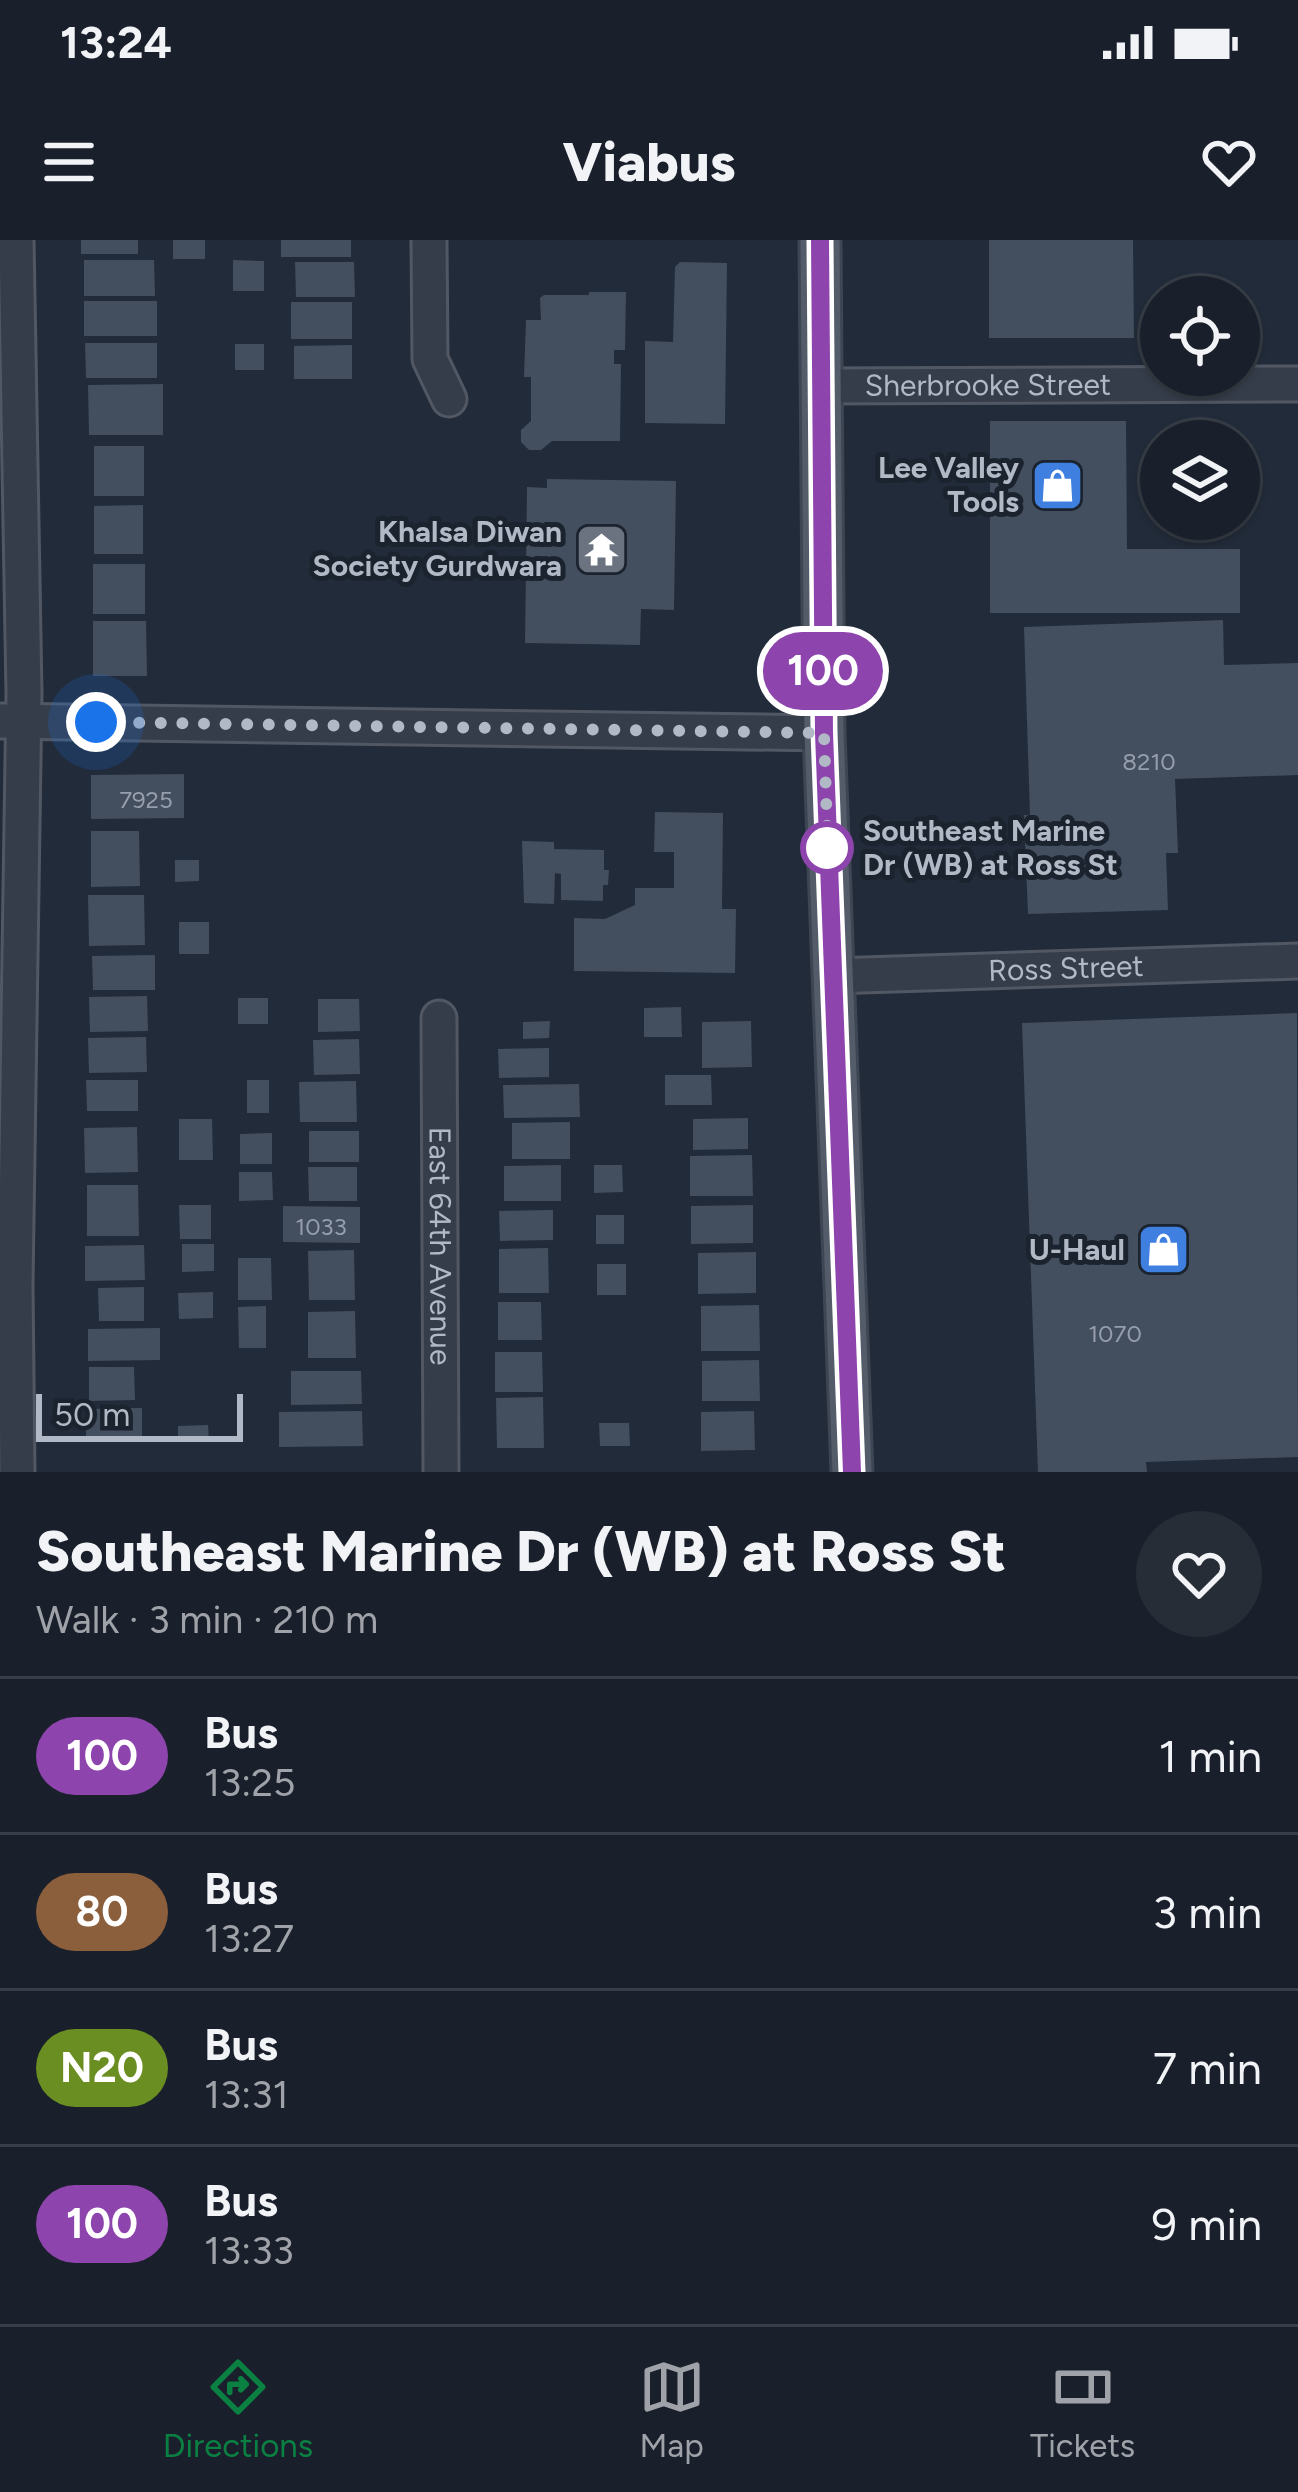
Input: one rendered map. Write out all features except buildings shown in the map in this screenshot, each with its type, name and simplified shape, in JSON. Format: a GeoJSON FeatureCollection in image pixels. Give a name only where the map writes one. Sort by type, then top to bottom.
{"type":"FeatureCollection","features":[{"type":"Feature","properties":{"kind":"main road"},"geometry":{"type":"LineString","coordinates":[[820,240],[824,733],[852,1472]]}},
{"type":"Feature","properties":{"kind":"street"},"geometry":{"type":"LineString","coordinates":[[16,240],[12,721],[17,1472]]}},
{"type":"Feature","properties":{"kind":"street"},"geometry":{"type":"LineString","coordinates":[[429,240],[430,359],[449,399]]}},
{"type":"Feature","properties":{"kind":"street","name":"Sherbrooke Street"},"geometry":{"type":"LineString","coordinates":[[820,386],[1298,384]]}},
{"type":"Feature","properties":{"kind":"street"},"geometry":{"type":"LineString","coordinates":[[12,721],[824,733]]}},
{"type":"Feature","properties":{"kind":"street","name":"Ross Street"},"geometry":{"type":"LineString","coordinates":[[832,976],[1298,961]]}},
{"type":"Feature","properties":{"kind":"street","name":"East 64th Avenue"},"geometry":{"type":"LineString","coordinates":[[440,1018],[441,1472]]}},
{"type":"Feature","properties":{"kind":"bus line","name":"100"},"geometry":{"type":"LineString","coordinates":[[820,240],[824,733],[852,1472]]}},
{"type":"Feature","properties":{"kind":"place","name":"Lee Valley Tools"},"geometry":{"type":"Point","coordinates":[1058,485]}},
{"type":"Feature","properties":{"kind":"place","name":"Khalsa Diwan Society Gurdwara"},"geometry":{"type":"Point","coordinates":[601,549]}},
{"type":"Feature","properties":{"kind":"place","name":"Southeast Marine Dr (WB) at Ross St"},"geometry":{"type":"Point","coordinates":[827,848]}},
{"type":"Feature","properties":{"kind":"place","name":"U-Haul"},"geometry":{"type":"Point","coordinates":[1164,1250]}},
{"type":"Feature","properties":{"kind":"route"},"geometry":{"type":"LineString","coordinates":[[96,722],[824,733],[828,858],[827,848]]}}]}
